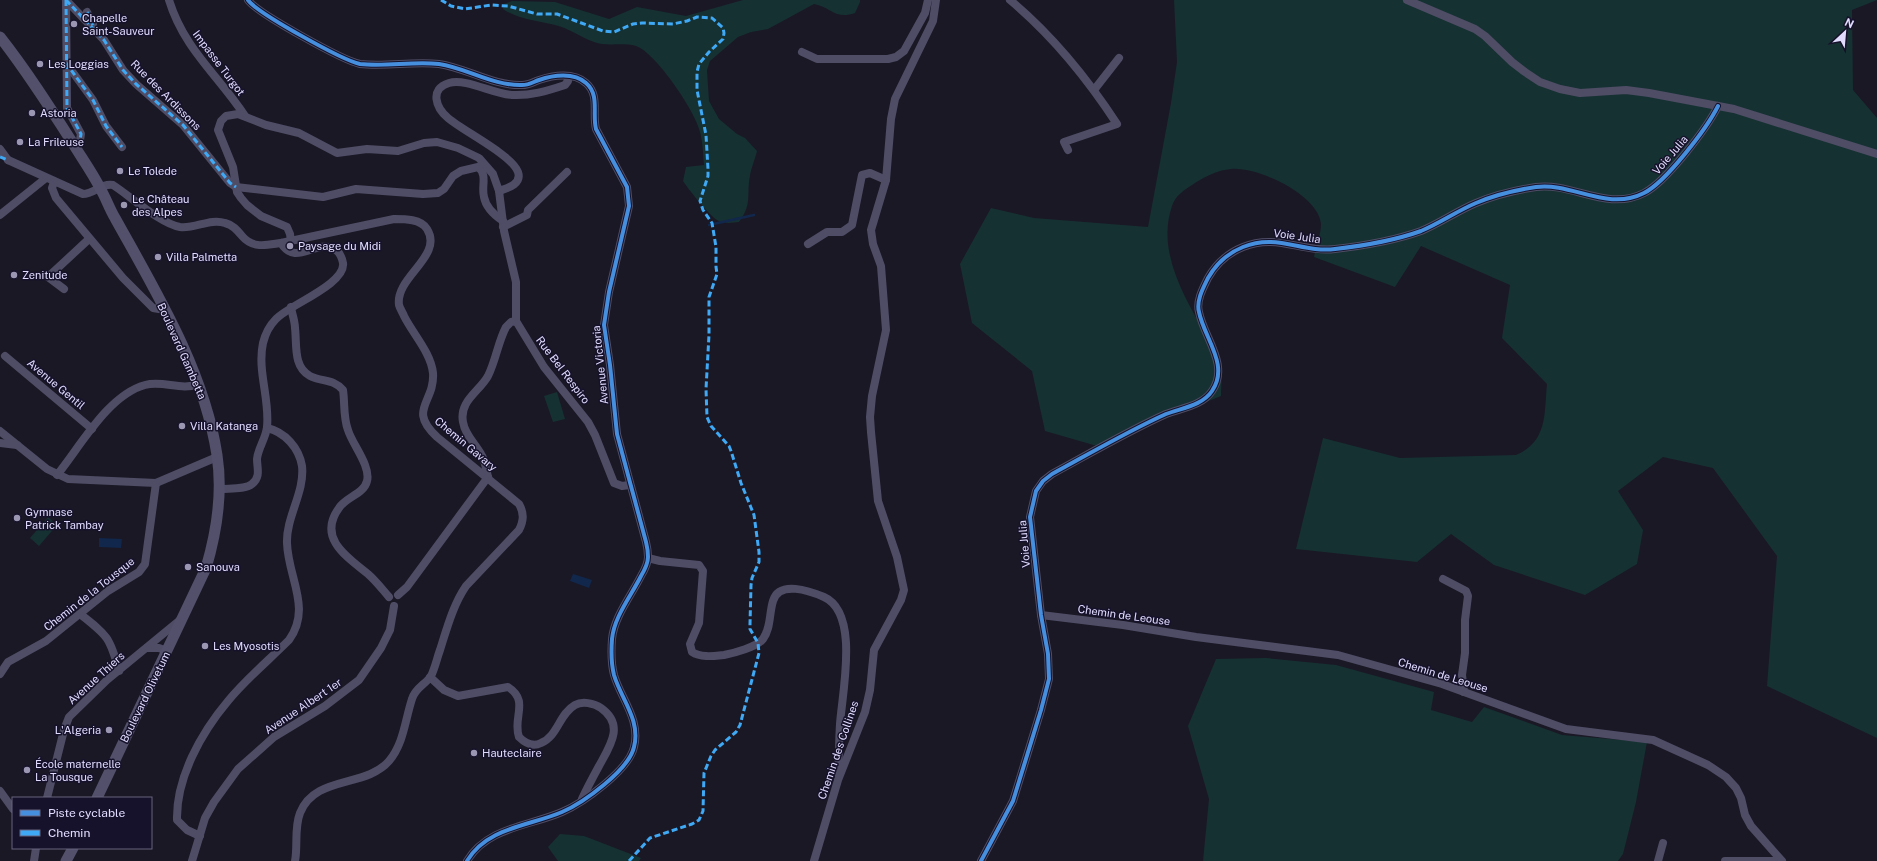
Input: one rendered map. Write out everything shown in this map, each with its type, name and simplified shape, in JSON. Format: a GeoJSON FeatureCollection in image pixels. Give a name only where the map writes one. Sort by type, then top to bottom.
{"type":"FeatureCollection","features":[{"type":"Feature","properties":{"kind":"main road","name":"Boulevard Gambetta"},"geometry":{"type":"LineString","coordinates":[[0,37],[15,56],[100,188],[110,210],[165,310],[199,384],[209,417],[217,457],[220,489],[211,551],[201,582],[184,617]]}},
{"type":"Feature","properties":{"kind":"main road","name":"Boulevard Olivetum"},"geometry":{"type":"LineString","coordinates":[[97,797],[184,617]]}},
{"type":"Feature","properties":{"kind":"main road"},"geometry":{"type":"LineString","coordinates":[[66,861],[72,849]]}},
{"type":"Feature","properties":{"kind":"street","name":"Rue des Ardissons"},"geometry":{"type":"LineString","coordinates":[[66,0],[104,40],[123,70],[149,96],[183,125],[230,183],[236,187]]}},
{"type":"Feature","properties":{"kind":"street"},"geometry":{"type":"LineString","coordinates":[[66,0],[68,111],[81,134],[77,151]]}},
{"type":"Feature","properties":{"kind":"street","name":"Impasse Turgot"},"geometry":{"type":"LineString","coordinates":[[169,0],[175,19],[190,47],[245,116]]}},
{"type":"Feature","properties":{"kind":"street","name":"Avenue Victoria"},"geometry":{"type":"LineString","coordinates":[[248,0],[261,11],[334,54],[360,64],[441,64],[512,85],[532,84],[552,77],[574,76],[586,83],[593,92],[595,99],[594,117],[596,129],[629,192],[629,206],[607,299],[604,325],[611,371],[617,434],[629,484],[646,542],[648,558]]}},
{"type":"Feature","properties":{"kind":"street"},"geometry":{"type":"LineString","coordinates":[[802,52],[818,59],[888,59],[896,57],[904,51],[925,13],[928,0]]}},
{"type":"Feature","properties":{"kind":"street","name":"Chemin des Collines"},"geometry":{"type":"LineString","coordinates":[[814,861],[838,780],[865,712],[874,650],[901,600],[904,590],[897,557],[878,501],[870,417],[872,396],[886,330],[881,266],[871,230],[886,180],[893,107],[904,80],[933,21],[936,0]]}},
{"type":"Feature","properties":{"kind":"street"},"geometry":{"type":"LineString","coordinates":[[1010,0],[1032,18],[1051,38],[1094,90],[1116,124],[1064,142],[1068,150]]}},
{"type":"Feature","properties":{"kind":"street"},"geometry":{"type":"LineString","coordinates":[[1407,0],[1475,29],[1486,36],[1512,62],[1525,72],[1540,82],[1560,89],[1580,92],[1626,90],[1739,110],[1877,154]]}},
{"type":"Feature","properties":{"kind":"street"},"geometry":{"type":"LineString","coordinates":[[87,12],[97,32]]}},
{"type":"Feature","properties":{"kind":"street"},"geometry":{"type":"LineString","coordinates":[[1094,90],[1119,58]]}},
{"type":"Feature","properties":{"kind":"street"},"geometry":{"type":"LineString","coordinates":[[66,63],[93,100],[106,126],[122,147]]}},
{"type":"Feature","properties":{"kind":"street"},"geometry":{"type":"LineString","coordinates":[[499,191],[512,186],[516,182],[518,176],[515,167],[506,158],[441,112],[436,102],[439,89],[444,85],[457,82],[509,95],[531,94],[565,85],[568,81],[567,76]]}},
{"type":"Feature","properties":{"kind":"street","name":"Voie Julia"},"geometry":{"type":"LineString","coordinates":[[981,861],[1013,801],[1042,710],[1048,679],[1048,654],[1041,615],[1030,517],[1036,491],[1042,481],[1052,474],[1165,415],[1204,400],[1210,395],[1216,383],[1218,369],[1217,359],[1198,311],[1199,302],[1214,268],[1226,257],[1242,247],[1263,241],[1274,241],[1331,250],[1368,244],[1420,231],[1476,203],[1509,192],[1539,186],[1567,190],[1594,197],[1614,199],[1643,194],[1655,186],[1671,170],[1713,118],[1718,106]]}},
{"type":"Feature","properties":{"kind":"street"},"geometry":{"type":"LineString","coordinates":[[0,148],[4,161],[83,194],[92,193],[108,184],[112,185],[162,219],[180,226],[220,222],[233,226],[248,242],[255,245],[291,241],[290,234],[286,227],[255,211],[241,198],[236,187],[233,167],[218,130],[221,121],[226,116],[234,114],[245,116],[266,125],[299,133],[337,153],[349,153],[367,149],[398,151],[431,142],[447,145],[468,153],[487,165],[493,174],[499,191],[503,224],[516,282],[516,321],[511,322],[506,327],[487,378],[471,395],[463,408],[462,420],[464,429],[482,454],[488,477],[407,587],[398,595],[393,594],[389,597]]}},
{"type":"Feature","properties":{"kind":"street"},"geometry":{"type":"LineString","coordinates":[[236,187],[323,197],[356,189],[423,194],[438,193],[444,189],[454,176],[461,171],[478,167],[484,177],[483,196],[486,203],[503,224]]}},
{"type":"Feature","properties":{"kind":"street"},"geometry":{"type":"LineString","coordinates":[[503,224],[527,215],[528,210],[567,172]]}},
{"type":"Feature","properties":{"kind":"street"},"geometry":{"type":"LineString","coordinates":[[808,244],[827,232],[842,232],[852,225],[862,174],[870,173],[886,180]]}},
{"type":"Feature","properties":{"kind":"street"},"geometry":{"type":"LineString","coordinates":[[0,215],[46,178]]}},
{"type":"Feature","properties":{"kind":"street"},"geometry":{"type":"LineString","coordinates":[[54,182],[52,188],[53,193],[123,278],[149,305],[153,308],[165,310]]}},
{"type":"Feature","properties":{"kind":"street","name":"Chemin Gavary"},"geometry":{"type":"LineString","coordinates":[[291,241],[394,220],[406,219],[425,226],[430,234],[431,245],[400,294],[399,306],[429,361],[433,373],[432,382],[423,410],[423,418],[427,428],[519,504],[523,512],[522,523],[519,530],[460,594],[430,677]]}},
{"type":"Feature","properties":{"kind":"street"},"geometry":{"type":"LineString","coordinates":[[64,289],[48,277],[90,239]]}},
{"type":"Feature","properties":{"kind":"street"},"geometry":{"type":"LineString","coordinates":[[220,489],[246,488],[255,481],[258,475],[257,458],[267,428],[267,410],[261,358],[267,332],[275,320],[291,307],[312,297],[333,281],[344,265],[340,254],[328,247],[322,246],[304,252],[293,253],[284,248],[281,243]]}},
{"type":"Feature","properties":{"kind":"street"},"geometry":{"type":"LineString","coordinates":[[291,307],[295,327],[297,357],[302,369],[310,376],[334,382],[343,390],[345,422],[367,470],[367,480],[364,487],[344,502],[335,515],[331,530],[332,538],[342,553],[377,583],[389,597],[389,603],[394,606],[399,603],[398,595]]}},
{"type":"Feature","properties":{"kind":"street","name":"Rue Bel Respiro"},"geometry":{"type":"LineString","coordinates":[[516,321],[544,367],[588,422],[595,435],[614,483],[622,486],[629,484]]}},
{"type":"Feature","properties":{"kind":"street","name":"Avenue Gentil"},"geometry":{"type":"LineString","coordinates":[[5,356],[92,429]]}},
{"type":"Feature","properties":{"kind":"street"},"geometry":{"type":"LineString","coordinates":[[57,475],[92,429],[119,399],[144,385],[156,383],[184,387],[199,384]]}},
{"type":"Feature","properties":{"kind":"street"},"geometry":{"type":"LineString","coordinates":[[200,836],[187,830],[177,820],[177,803],[196,750],[212,722],[228,700],[289,640],[296,631],[299,620],[300,608],[288,556],[287,542],[292,512],[301,485],[302,466],[299,456],[286,437],[281,432],[267,428]]}},
{"type":"Feature","properties":{"kind":"street"},"geometry":{"type":"LineString","coordinates":[[0,432],[57,475],[68,479],[156,483],[217,457]]}},
{"type":"Feature","properties":{"kind":"street"},"geometry":{"type":"LineString","coordinates":[[0,432],[2,437],[0,443],[18,445]]}},
{"type":"Feature","properties":{"kind":"street","name":"Chemin de la Tousque"},"geometry":{"type":"LineString","coordinates":[[0,674],[8,662],[46,641],[108,591],[139,572],[145,564],[156,483]]}},
{"type":"Feature","properties":{"kind":"street"},"geometry":{"type":"LineString","coordinates":[[467,861],[477,849],[492,838],[520,824],[562,812],[580,801],[621,769],[630,759],[634,747],[636,732],[632,717],[614,675],[610,656],[612,632],[644,570],[648,558],[660,561],[699,565],[703,571],[699,623],[690,644],[692,652],[698,656],[715,656],[733,653],[762,640],[768,631],[773,600],[778,593],[796,588],[811,591],[830,600],[842,619],[848,666],[840,724],[838,780]]}},
{"type":"Feature","properties":{"kind":"street"},"geometry":{"type":"LineString","coordinates":[[1443,579],[1466,591],[1468,596],[1465,620],[1465,653],[1462,675],[1464,692]]}},
{"type":"Feature","properties":{"kind":"street","name":"Avenue Albert 1er"},"geometry":{"type":"LineString","coordinates":[[192,861],[205,818],[214,802],[238,769],[274,737],[325,706],[359,680],[381,648],[390,630],[394,606]]}},
{"type":"Feature","properties":{"kind":"street"},"geometry":{"type":"LineString","coordinates":[[80,614],[104,633],[111,643],[119,671]]}},
{"type":"Feature","properties":{"kind":"street","name":"Chemin de Leouse"},"geometry":{"type":"LineString","coordinates":[[1041,615],[1338,655],[1442,684],[1566,729],[1653,740],[1708,765],[1726,777],[1736,788],[1747,821],[1782,861]]}},
{"type":"Feature","properties":{"kind":"street","name":"Avenue Thiers"},"geometry":{"type":"LineString","coordinates":[[47,797],[64,730],[69,717],[119,671],[184,617]]}},
{"type":"Feature","properties":{"kind":"street"},"geometry":{"type":"LineString","coordinates":[[147,648],[159,648],[167,651]]}},
{"type":"Feature","properties":{"kind":"street"},"geometry":{"type":"LineString","coordinates":[[295,861],[300,813],[306,802],[328,785],[377,770],[388,761],[397,748],[405,730],[412,697],[419,687],[430,677],[444,690],[458,696],[508,687],[515,691],[520,701],[517,731],[519,737],[532,745],[540,744],[550,738],[567,711],[575,704],[586,702],[598,706],[606,712],[612,721],[614,736],[610,747],[580,801]]}},
{"type":"Feature","properties":{"kind":"street"},"geometry":{"type":"LineString","coordinates":[[0,791],[12,808]]}},
{"type":"Feature","properties":{"kind":"street"},"geometry":{"type":"LineString","coordinates":[[1658,861],[1663,843]]}},
{"type":"Feature","properties":{"kind":"street"},"geometry":{"type":"LineString","coordinates":[[34,861],[36,849]]}},
{"type":"Feature","properties":{"kind":"street"},"geometry":{"type":"LineString","coordinates":[[1725,861],[1782,861]]}},
{"type":"Feature","properties":{"kind":"green space"},"geometry":{"type":"Polygon","coordinates":[[[743,0],[860,0],[860,2],[855,13],[848,15],[838,14],[814,4],[768,29],[751,32],[738,37],[710,61],[707,70],[709,101],[719,119],[737,134],[745,138],[757,151],[749,183],[748,204],[746,210],[739,222],[731,223],[722,222],[714,218],[699,202],[683,181],[686,167],[704,165],[700,132],[691,111],[674,84],[653,59],[636,46],[599,43],[589,40],[560,26],[521,17],[503,9],[504,4],[512,1],[555,2],[609,19],[637,7],[686,16],[743,0]]]}},
{"type":"Feature","properties":{"kind":"green space"},"geometry":{"type":"Polygon","coordinates":[[[1174,0],[1877,0],[1852,10],[1853,90],[1877,118],[1877,738],[1767,686],[1777,556],[1713,468],[1663,457],[1618,491],[1643,530],[1637,564],[1585,595],[1494,565],[1451,534],[1417,562],[1296,549],[1323,438],[1400,458],[1516,455],[1534,442],[1539,434],[1544,416],[1547,384],[1502,338],[1510,285],[1421,246],[1395,287],[1314,257],[1321,228],[1318,213],[1310,203],[1298,193],[1285,184],[1270,177],[1242,169],[1231,169],[1216,172],[1186,189],[1173,202],[1172,206],[1168,224],[1168,241],[1171,258],[1183,292],[1219,360],[1222,379],[1221,396],[1097,446],[1045,431],[1032,371],[972,323],[960,264],[991,208],[1034,218],[1148,227],[1177,62],[1174,0]]]}},
{"type":"Feature","properties":{"kind":"green space"},"geometry":{"type":"Polygon","coordinates":[[[557,392],[565,419],[553,422],[544,396],[557,392]]]}},
{"type":"Feature","properties":{"kind":"green space"},"geometry":{"type":"Polygon","coordinates":[[[48,517],[57,525],[39,546],[30,538],[48,517]]]}},
{"type":"Feature","properties":{"kind":"green space"},"geometry":{"type":"Polygon","coordinates":[[[1266,658],[1336,665],[1434,692],[1431,710],[1472,722],[1484,707],[1562,735],[1647,742],[1636,802],[1623,854],[1618,861],[1203,861],[1209,799],[1188,726],[1216,659],[1266,658]]]}},
{"type":"Feature","properties":{"kind":"green space"},"geometry":{"type":"Polygon","coordinates":[[[560,834],[584,836],[641,858],[639,861],[558,861],[548,847],[560,834]]]}},
{"type":"Feature","properties":{"kind":"water"},"geometry":{"type":"Polygon","coordinates":[[[99,538],[122,539],[121,548],[99,547],[99,538]]]}},
{"type":"Feature","properties":{"kind":"water"},"geometry":{"type":"Polygon","coordinates":[[[573,574],[592,580],[589,588],[570,581],[573,574]]]}},
{"type":"Feature","properties":{"kind":"waterway"},"geometry":{"type":"LineString","coordinates":[[709,225],[754,215]]}},
{"type":"Feature","properties":{"kind":"marked path"},"geometry":{"type":"LineString","coordinates":[[66,0],[104,40],[123,70],[136,84],[183,125],[230,183],[236,187]]}},
{"type":"Feature","properties":{"kind":"marked path"},"geometry":{"type":"LineString","coordinates":[[66,0],[67,108],[81,134],[80,140],[75,147]]}},
{"type":"Feature","properties":{"kind":"marked path"},"geometry":{"type":"LineString","coordinates":[[441,0],[451,6],[465,9],[491,5],[508,6],[537,14],[557,14],[603,31],[614,32],[633,24],[642,23],[673,24],[697,17],[712,18],[723,28],[723,39],[699,64],[697,72],[697,90],[706,135],[708,169],[708,176],[700,201],[703,210],[712,223],[716,247],[717,274],[709,297],[709,335],[706,389],[707,417],[711,426],[729,446],[741,483],[754,515],[759,562],[752,578],[751,585],[750,629],[758,643],[759,653],[740,725],[736,732],[715,750],[704,773],[703,811],[699,820],[692,824],[650,838],[629,861]]}},
{"type":"Feature","properties":{"kind":"marked path"},"geometry":{"type":"LineString","coordinates":[[87,12],[93,25]]}},
{"type":"Feature","properties":{"kind":"marked path"},"geometry":{"type":"LineString","coordinates":[[66,63],[93,100],[106,126],[122,147]]}},
{"type":"Feature","properties":{"kind":"marked path"},"geometry":{"type":"LineString","coordinates":[[0,157],[8,160]]}},
{"type":"Feature","properties":{"kind":"cycle path"},"geometry":{"type":"LineString","coordinates":[[248,0],[283,25],[336,54],[360,64],[439,64],[511,85],[522,85],[557,76],[576,77],[586,83],[593,93],[596,129],[627,187],[629,206],[609,292],[604,325],[610,365],[617,434],[648,553],[646,567],[619,615],[613,631],[612,639],[613,671],[617,684],[633,719],[635,728],[634,747],[624,766],[593,794],[562,812],[497,834],[486,841],[467,861]]}},
{"type":"Feature","properties":{"kind":"cycle path"},"geometry":{"type":"LineString","coordinates":[[981,861],[1013,801],[1049,679],[1048,654],[1041,615],[1030,517],[1036,491],[1043,481],[1052,474],[1123,435],[1166,414],[1191,406],[1208,396],[1217,381],[1217,361],[1202,322],[1198,303],[1204,286],[1215,268],[1227,256],[1238,249],[1255,243],[1267,242],[1311,248],[1335,249],[1390,240],[1421,231],[1483,200],[1506,193],[1536,187],[1563,188],[1603,198],[1630,198],[1644,193],[1663,178],[1696,140],[1713,116],[1718,106]]}},
{"type":"Feature","properties":{"kind":"place","name":"Chapelle Saint-Sauveur"},"geometry":{"type":"Point","coordinates":[74,24]}},
{"type":"Feature","properties":{"kind":"place","name":"Les Loggias"},"geometry":{"type":"Point","coordinates":[40,64]}},
{"type":"Feature","properties":{"kind":"place","name":"Astoria"},"geometry":{"type":"Point","coordinates":[32,113]}},
{"type":"Feature","properties":{"kind":"place","name":"La Frileuse"},"geometry":{"type":"Point","coordinates":[20,142]}},
{"type":"Feature","properties":{"kind":"place","name":"Le Tolede"},"geometry":{"type":"Point","coordinates":[120,171]}},
{"type":"Feature","properties":{"kind":"place","name":"Le Château des Alpes"},"geometry":{"type":"Point","coordinates":[124,205]}},
{"type":"Feature","properties":{"kind":"place","name":"Paysage du Midi"},"geometry":{"type":"Point","coordinates":[290,246]}},
{"type":"Feature","properties":{"kind":"place","name":"Villa Palmetta"},"geometry":{"type":"Point","coordinates":[158,257]}},
{"type":"Feature","properties":{"kind":"place","name":"Zenitude"},"geometry":{"type":"Point","coordinates":[14,275]}},
{"type":"Feature","properties":{"kind":"place","name":"Villa Katanga"},"geometry":{"type":"Point","coordinates":[182,426]}},
{"type":"Feature","properties":{"kind":"place","name":"Gymnase Patrick Tambay"},"geometry":{"type":"Point","coordinates":[17,518]}},
{"type":"Feature","properties":{"kind":"place","name":"Sanouva"},"geometry":{"type":"Point","coordinates":[188,567]}},
{"type":"Feature","properties":{"kind":"place","name":"Les Myosotis"},"geometry":{"type":"Point","coordinates":[205,646]}},
{"type":"Feature","properties":{"kind":"place","name":"L'Algeria"},"geometry":{"type":"Point","coordinates":[109,730]}},
{"type":"Feature","properties":{"kind":"place","name":"Hauteclaire"},"geometry":{"type":"Point","coordinates":[474,753]}},
{"type":"Feature","properties":{"kind":"place","name":"École maternelle La Tousque"},"geometry":{"type":"Point","coordinates":[27,770]}}]}
